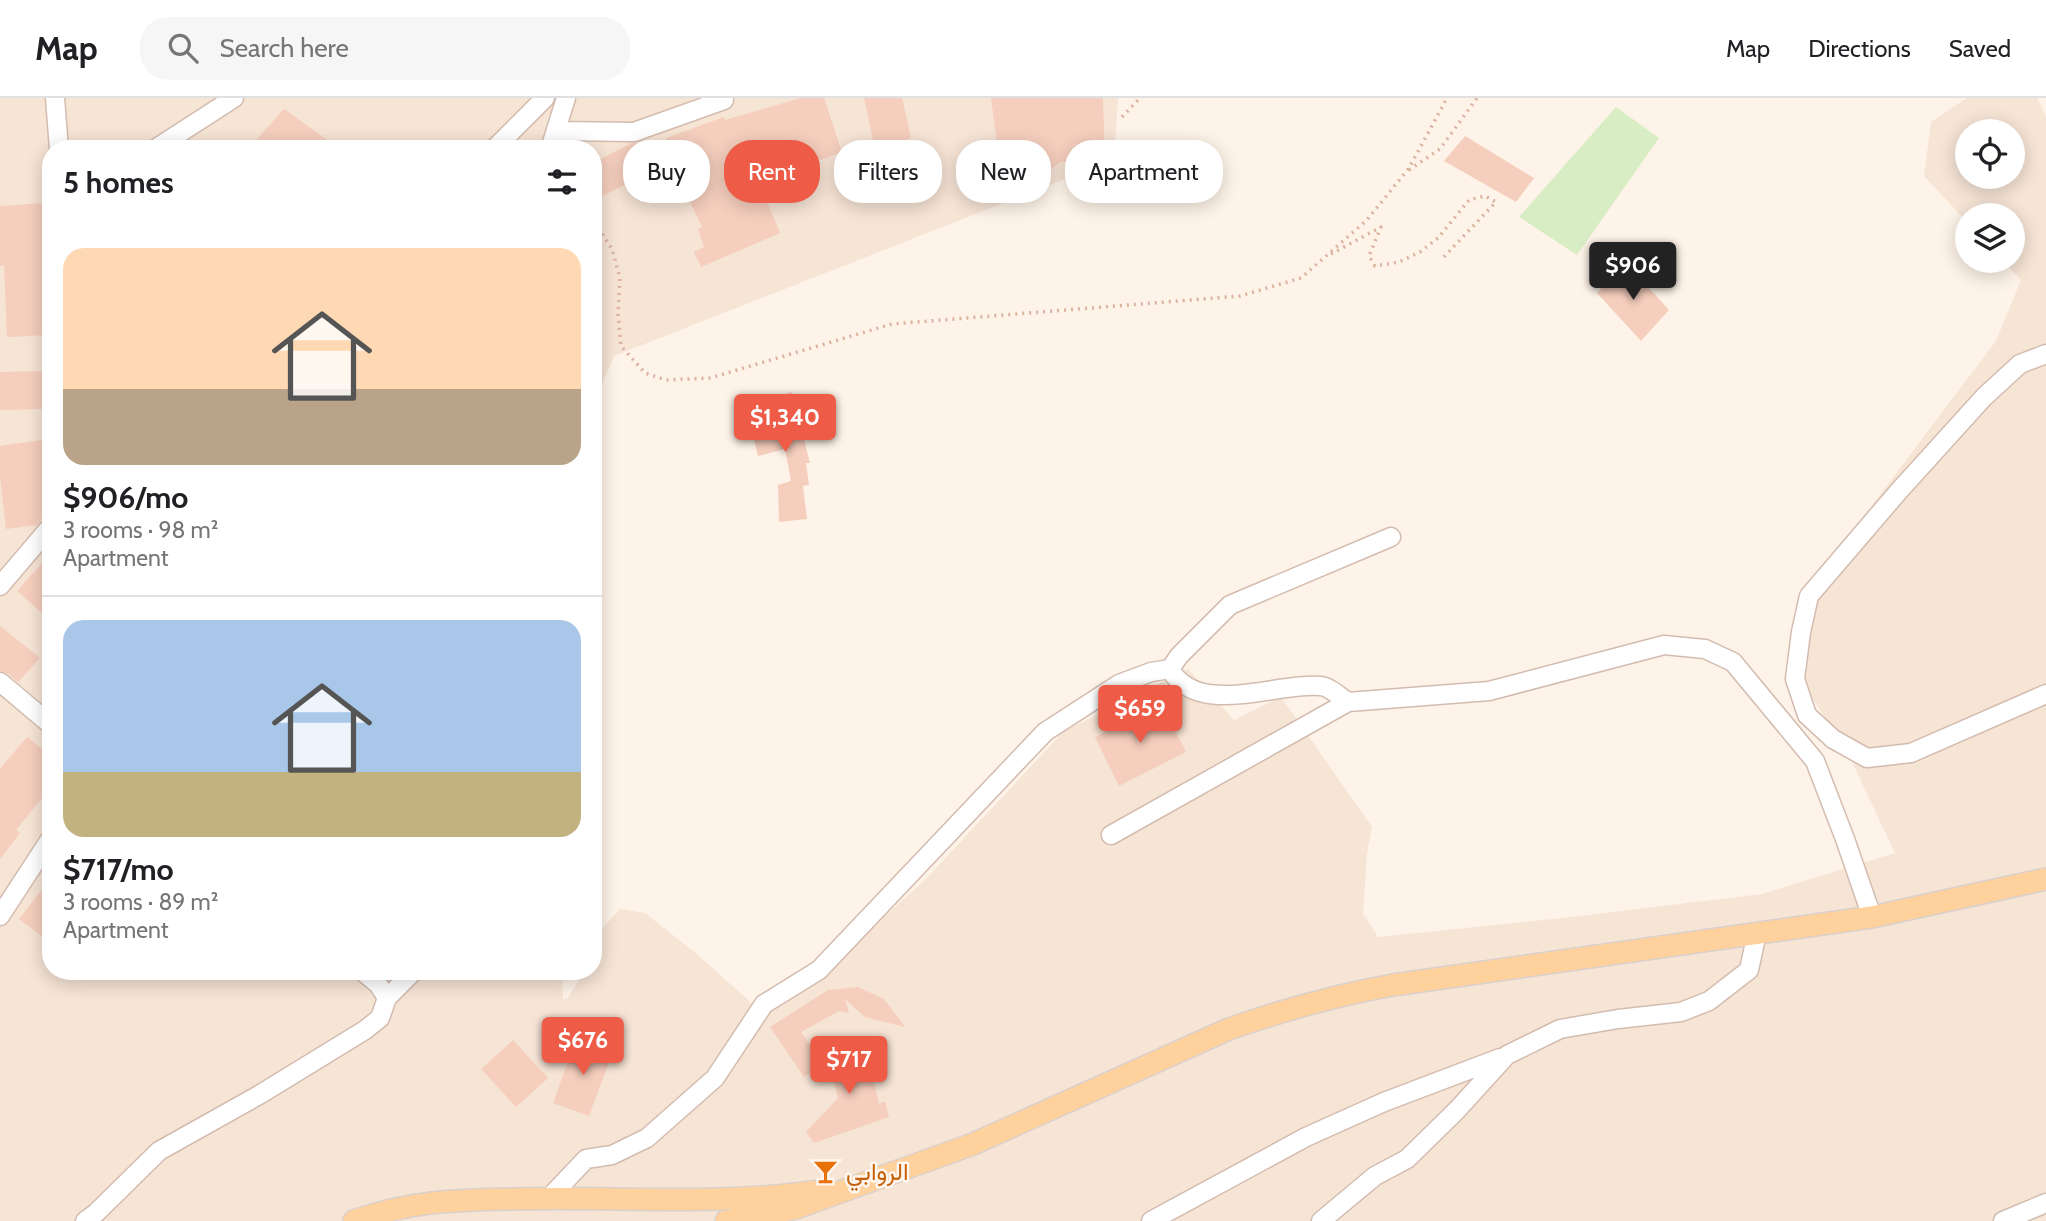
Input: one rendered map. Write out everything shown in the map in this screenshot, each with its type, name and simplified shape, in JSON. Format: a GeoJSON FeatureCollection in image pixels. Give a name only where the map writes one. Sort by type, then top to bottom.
{"type":"FeatureCollection","features":[{"type":"Feature","properties":{"kind":"main road"},"geometry":{"type":"LineString","coordinates":[[354,1221],[404,1206],[442,1201],[735,1198],[806,1193],[854,1185],[894,1174],[973,1144],[1197,1042],[1293,1007],[1393,985],[1872,917],[2046,880]]}},
{"type":"Feature","properties":{"kind":"main road"},"geometry":{"type":"LineString","coordinates":[[726,1221],[793,1209],[854,1185]]}},
{"type":"Feature","properties":{"kind":"street"},"geometry":{"type":"LineString","coordinates":[[55,98],[58,140]]}},
{"type":"Feature","properties":{"kind":"street"},"geometry":{"type":"LineString","coordinates":[[169,140],[234,98]]}},
{"type":"Feature","properties":{"kind":"street"},"geometry":{"type":"LineString","coordinates":[[503,140],[545,98]]}},
{"type":"Feature","properties":{"kind":"street"},"geometry":{"type":"LineString","coordinates":[[554,140],[566,98]]}},
{"type":"Feature","properties":{"kind":"street"},"geometry":{"type":"LineString","coordinates":[[557,131],[634,132],[726,99]]}},
{"type":"Feature","properties":{"kind":"street"},"geometry":{"type":"LineString","coordinates":[[2046,354],[2020,364],[1984,397],[1809,596],[1795,679],[1807,715],[1833,739],[1867,758],[1911,753],[2046,694]]}},
{"type":"Feature","properties":{"kind":"street"},"geometry":{"type":"LineString","coordinates":[[0,586],[42,537]]}},
{"type":"Feature","properties":{"kind":"street"},"geometry":{"type":"LineString","coordinates":[[549,1198],[586,1159],[612,1154],[647,1138],[715,1078],[764,1004],[819,970],[1045,732],[1119,684],[1151,672],[1170,669],[1179,656],[1230,605],[1391,537]]}},
{"type":"Feature","properties":{"kind":"street"},"geometry":{"type":"LineString","coordinates":[[1111,835],[1348,702],[1489,691],[1664,645],[1705,649],[1733,662],[1815,761],[1872,917]]}},
{"type":"Feature","properties":{"kind":"street"},"geometry":{"type":"LineString","coordinates":[[1170,669],[1175,678],[1188,687],[1212,696],[1322,685],[1348,702]]}},
{"type":"Feature","properties":{"kind":"street"},"geometry":{"type":"LineString","coordinates":[[0,682],[42,717]]}},
{"type":"Feature","properties":{"kind":"street"},"geometry":{"type":"LineString","coordinates":[[0,916],[42,852]]}},
{"type":"Feature","properties":{"kind":"street"},"geometry":{"type":"LineString","coordinates":[[1151,1221],[1306,1137],[1384,1102],[1507,1055],[1560,1029],[1681,1012],[1709,1001],[1749,971],[1757,933]]}},
{"type":"Feature","properties":{"kind":"street"},"geometry":{"type":"LineString","coordinates":[[373,980],[387,998]]}},
{"type":"Feature","properties":{"kind":"street"},"geometry":{"type":"LineString","coordinates":[[85,1221],[159,1152],[365,1030],[380,1018],[387,998],[405,980]]}},
{"type":"Feature","properties":{"kind":"street"},"geometry":{"type":"LineString","coordinates":[[1321,1221],[1375,1176],[1407,1159],[1507,1055]]}},
{"type":"Feature","properties":{"kind":"street"},"geometry":{"type":"LineString","coordinates":[[2003,1221],[2046,1203]]}},
{"type":"Feature","properties":{"kind":"path"},"geometry":{"type":"LineString","coordinates":[[1122,117],[1140,98]]}},
{"type":"Feature","properties":{"kind":"path"},"geometry":{"type":"LineString","coordinates":[[602,234],[612,249],[620,278],[618,314],[621,346],[645,373],[666,380],[710,378],[892,324],[1240,296],[1301,278],[1367,220],[1404,173],[1447,98]]}},
{"type":"Feature","properties":{"kind":"path"},"geometry":{"type":"LineString","coordinates":[[1404,173],[1440,149],[1477,98]]}},
{"type":"Feature","properties":{"kind":"path"},"geometry":{"type":"LineString","coordinates":[[1323,259],[1381,227],[1369,256],[1376,266],[1399,262],[1438,239],[1469,200],[1485,196],[1496,202],[1441,260]]}},
{"type":"Feature","properties":{"kind":"shaded area"},"geometry":{"type":"Polygon","coordinates":[[[0,98],[1118,98],[1115,140],[1065,140],[1065,179],[1051,184],[1051,140],[956,140],[956,203],[1004,203],[614,356],[602,383],[602,140],[42,140],[42,980],[562,980],[563,999],[568,998],[579,980],[602,980],[602,929],[620,909],[645,913],[755,1006],[847,950],[925,880],[1063,732],[1188,669],[1234,720],[1281,697],[1372,827],[1367,853],[1363,914],[1378,937],[1762,894],[1895,853],[1844,745],[1797,676],[1805,594],[1996,341],[2021,280],[2014,273],[2025,273],[2025,203],[1955,203],[1955,209],[1924,176],[1931,122],[1967,98],[2037,98],[2046,117],[2046,1221],[0,1221],[0,98]]]}},
{"type":"Feature","properties":{"kind":"green space"},"geometry":{"type":"Polygon","coordinates":[[[1616,107],[1659,138],[1577,255],[1519,217],[1616,107]]]}},
{"type":"Feature","properties":{"kind":"building"},"geometry":{"type":"Polygon","coordinates":[[[801,98],[824,98],[838,140],[834,140],[834,155],[820,160],[820,140],[724,140],[724,203],[768,203],[780,233],[701,267],[694,252],[704,247],[698,229],[702,227],[691,203],[710,203],[710,140],[666,138],[724,117],[725,120],[801,98]]]}},
{"type":"Feature","properties":{"kind":"building"},"geometry":{"type":"Polygon","coordinates":[[[864,98],[902,98],[911,138],[873,140],[864,98]]]}},
{"type":"Feature","properties":{"kind":"building"},"geometry":{"type":"Polygon","coordinates":[[[991,98],[1103,98],[1104,140],[1065,140],[1065,162],[1060,162],[1051,169],[1051,140],[997,140],[991,98]]]}},
{"type":"Feature","properties":{"kind":"building"},"geometry":{"type":"Polygon","coordinates":[[[284,109],[327,140],[256,140],[284,109]]]}},
{"type":"Feature","properties":{"kind":"building"},"geometry":{"type":"Polygon","coordinates":[[[1465,136],[1534,178],[1516,202],[1444,161],[1465,136]]]}},
{"type":"Feature","properties":{"kind":"building"},"geometry":{"type":"Polygon","coordinates":[[[623,148],[623,186],[602,196],[602,158],[623,148]]]}},
{"type":"Feature","properties":{"kind":"building"},"geometry":{"type":"Polygon","coordinates":[[[42,203],[42,335],[7,337],[4,265],[0,266],[0,206],[42,203]]]}},
{"type":"Feature","properties":{"kind":"building"},"geometry":{"type":"Polygon","coordinates":[[[1625,262],[1669,310],[1641,341],[1597,293],[1625,262]]]}},
{"type":"Feature","properties":{"kind":"building"},"geometry":{"type":"Polygon","coordinates":[[[42,371],[42,409],[0,410],[0,372],[42,371]]]}},
{"type":"Feature","properties":{"kind":"building"},"geometry":{"type":"Polygon","coordinates":[[[792,392],[810,463],[806,463],[809,485],[803,486],[807,519],[779,522],[778,485],[791,481],[785,449],[758,456],[749,420],[776,413],[773,398],[792,392]]]}},
{"type":"Feature","properties":{"kind":"building"},"geometry":{"type":"Polygon","coordinates":[[[42,440],[42,518],[37,525],[6,529],[0,477],[0,446],[42,440]]]}},
{"type":"Feature","properties":{"kind":"building"},"geometry":{"type":"Polygon","coordinates":[[[42,563],[42,613],[17,591],[42,563]]]}},
{"type":"Feature","properties":{"kind":"building"},"geometry":{"type":"Polygon","coordinates":[[[0,626],[40,658],[18,682],[0,671],[0,626]]]}},
{"type":"Feature","properties":{"kind":"building"},"geometry":{"type":"Polygon","coordinates":[[[1161,703],[1186,752],[1119,786],[1095,737],[1161,703]]]}},
{"type":"Feature","properties":{"kind":"building"},"geometry":{"type":"Polygon","coordinates":[[[27,737],[42,749],[42,798],[16,830],[20,833],[0,859],[0,769],[27,737]]]}},
{"type":"Feature","properties":{"kind":"building"},"geometry":{"type":"Polygon","coordinates":[[[42,890],[42,936],[19,919],[42,890]]]}},
{"type":"Feature","properties":{"kind":"building"},"geometry":{"type":"Polygon","coordinates":[[[858,987],[884,999],[905,1027],[865,1017],[845,999],[849,1013],[839,1011],[801,1032],[823,1064],[804,1077],[770,1027],[828,990],[858,987]]]}},
{"type":"Feature","properties":{"kind":"building"},"geometry":{"type":"Polygon","coordinates":[[[576,1039],[613,1052],[589,1116],[553,1103],[576,1039]]]}},
{"type":"Feature","properties":{"kind":"building"},"geometry":{"type":"Polygon","coordinates":[[[513,1040],[548,1078],[516,1107],[481,1069],[513,1040]]]}},
{"type":"Feature","properties":{"kind":"building"},"geometry":{"type":"Polygon","coordinates":[[[856,1040],[861,1062],[869,1059],[879,1104],[885,1101],[889,1117],[814,1143],[806,1132],[838,1098],[826,1055],[856,1040]]]}},
{"type":"Feature","properties":{"kind":"place","name":"الروابي"},"geometry":{"type":"Point","coordinates":[826,1172]}}]}
